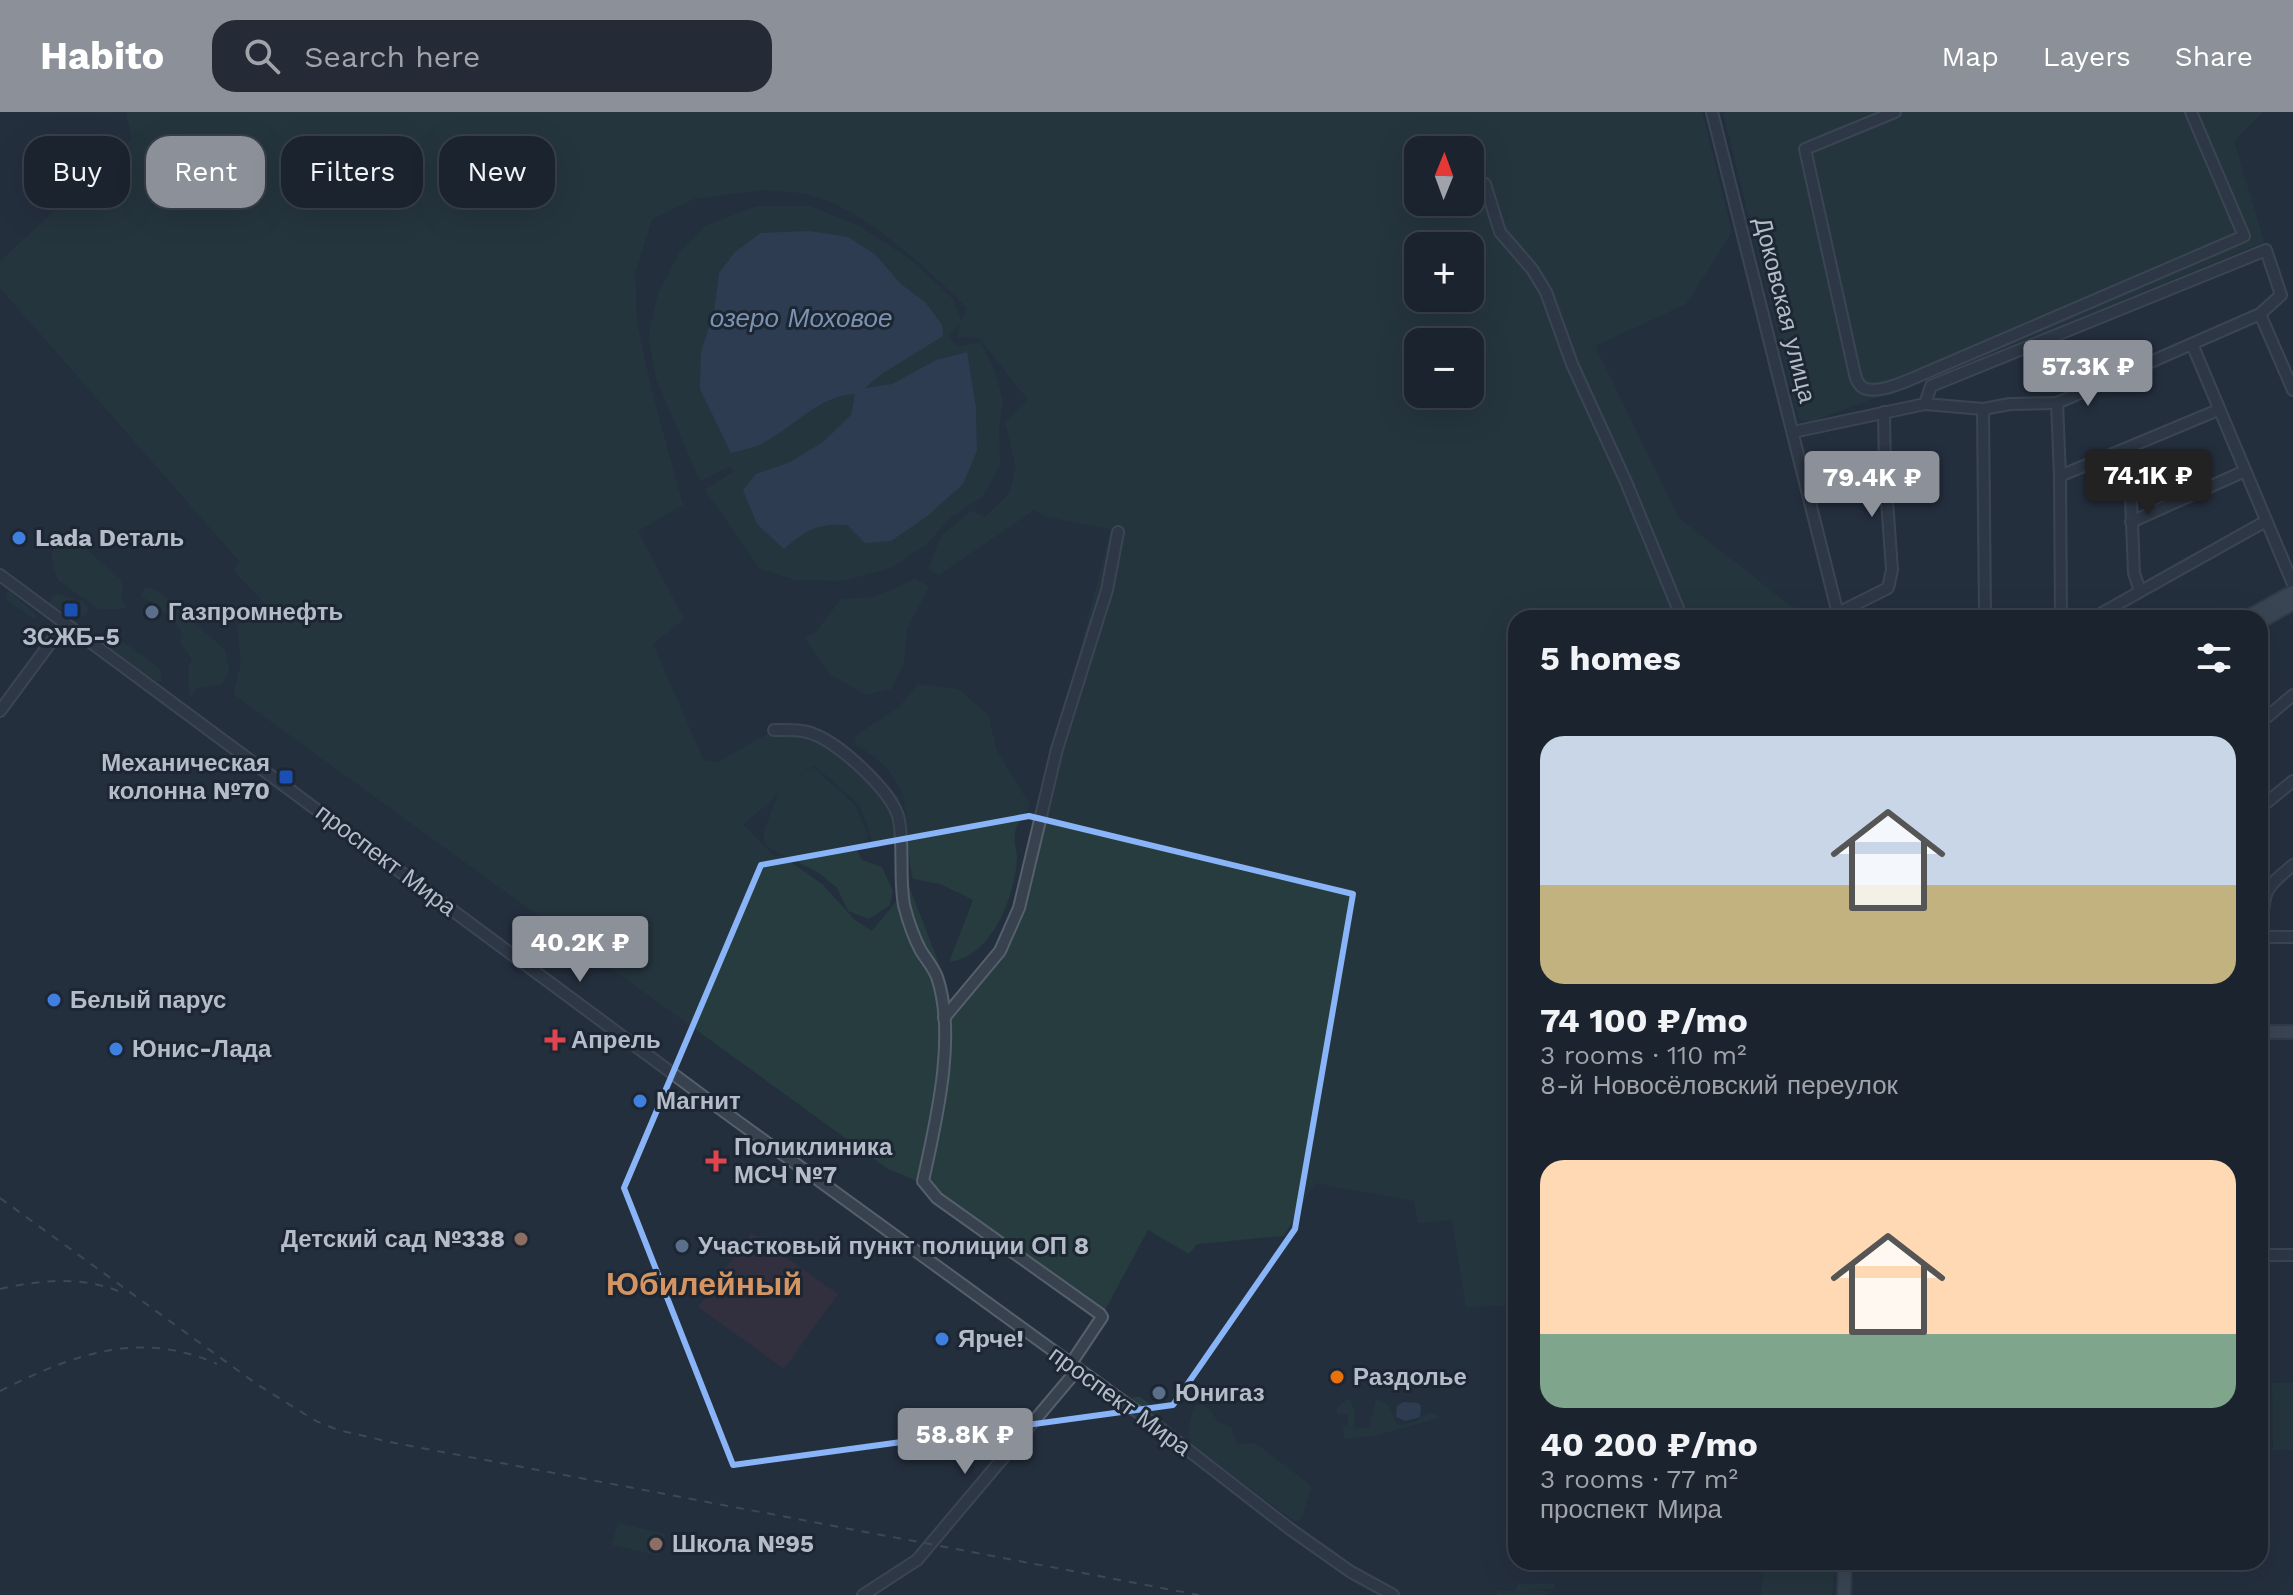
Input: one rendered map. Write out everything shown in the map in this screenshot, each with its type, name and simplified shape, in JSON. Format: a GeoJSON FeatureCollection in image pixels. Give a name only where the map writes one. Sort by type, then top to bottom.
{"type":"FeatureCollection","features":[{"type":"Feature","properties":{"kind":"main road"},"geometry":{"type":"LineString","coordinates":[[2260,610],[2293,592]]}},
{"type":"Feature","properties":{"kind":"main road"},"geometry":{"type":"LineString","coordinates":[[2268,617],[2293,603]]}},
{"type":"Feature","properties":{"kind":"main road"},"geometry":{"type":"LineString","coordinates":[[2268,1032],[2293,1032]]}},
{"type":"Feature","properties":{"kind":"main road"},"geometry":{"type":"LineString","coordinates":[[1844,1595],[1845,1570]]}},
{"type":"Feature","properties":{"kind":"street","name":"Доковская улица"},"geometry":{"type":"LineString","coordinates":[[1712,112],[1837,610]]}},
{"type":"Feature","properties":{"kind":"street"},"geometry":{"type":"LineString","coordinates":[[1895,112],[1805,149],[1834,292],[1854,370],[1857,381],[1870,390],[1899,384],[2244,236],[2191,112]]}},
{"type":"Feature","properties":{"kind":"street"},"geometry":{"type":"LineString","coordinates":[[1485,184],[1500,232],[1532,269],[1546,292],[1572,364],[1626,482],[1679,610]]}},
{"type":"Feature","properties":{"kind":"street"},"geometry":{"type":"LineString","coordinates":[[1793,432],[1925,404],[1983,409],[2010,404],[2057,403],[2260,314],[2281,295],[2266,250],[1931,386],[1925,404]]}},
{"type":"Feature","properties":{"kind":"street"},"geometry":{"type":"LineString","coordinates":[[2260,314],[2293,390]]}},
{"type":"Feature","properties":{"kind":"street"},"geometry":{"type":"LineString","coordinates":[[2192,344],[2293,584]]}},
{"type":"Feature","properties":{"kind":"street"},"geometry":{"type":"LineString","coordinates":[[2057,403],[2061,610]]}},
{"type":"Feature","properties":{"kind":"street"},"geometry":{"type":"LineString","coordinates":[[1983,409],[1985,610]]}},
{"type":"Feature","properties":{"kind":"street"},"geometry":{"type":"LineString","coordinates":[[2060,476],[2218,410]]}},
{"type":"Feature","properties":{"kind":"street","name":"Доковская улица"},"geometry":{"type":"LineString","coordinates":[[1849,610],[1888,588],[1892,570],[1884,412]]}},
{"type":"Feature","properties":{"kind":"street"},"geometry":{"type":"LineString","coordinates":[[2129,448],[2134,573],[2140,591]]}},
{"type":"Feature","properties":{"kind":"street"},"geometry":{"type":"LineString","coordinates":[[2131,522],[2245,471]]}},
{"type":"Feature","properties":{"kind":"street"},"geometry":{"type":"LineString","coordinates":[[2107,610],[2266,521]]}},
{"type":"Feature","properties":{"kind":"street"},"geometry":{"type":"LineString","coordinates":[[944,1018],[1000,951],[1019,908],[1057,749],[1107,590],[1118,532]]}},
{"type":"Feature","properties":{"kind":"street","name":"проспект Мира"},"geometry":{"type":"LineString","coordinates":[[0,575],[1161,1429],[1290,1529],[1351,1572],[1393,1595]]}},
{"type":"Feature","properties":{"kind":"street"},"geometry":{"type":"LineString","coordinates":[[0,711],[65,623]]}},
{"type":"Feature","properties":{"kind":"street"},"geometry":{"type":"LineString","coordinates":[[2268,716],[2293,695]]}},
{"type":"Feature","properties":{"kind":"street"},"geometry":{"type":"LineString","coordinates":[[774,730],[815,734],[829,742],[877,783],[894,805],[899,820],[904,905],[912,932],[936,974],[944,1018],[943,1058],[923,1181],[937,1198],[1102,1317],[1073,1367],[917,1560],[863,1595]]}},
{"type":"Feature","properties":{"kind":"street"},"geometry":{"type":"LineString","coordinates":[[2268,801],[2293,781]]}},
{"type":"Feature","properties":{"kind":"street"},"geometry":{"type":"LineString","coordinates":[[2268,891],[2293,865]]}},
{"type":"Feature","properties":{"kind":"street"},"geometry":{"type":"LineString","coordinates":[[2268,937],[2293,937]]}},
{"type":"Feature","properties":{"kind":"street"},"geometry":{"type":"LineString","coordinates":[[2268,1255],[2293,1255]]}},
{"type":"Feature","properties":{"kind":"highlighted area"},"geometry":{"type":"Polygon","coordinates":[[[1029,816],[1353,894],[1295,1229],[1173,1405],[733,1465],[624,1188],[761,865],[1029,816]]]}},
{"type":"Feature","properties":{"kind":"shaded area"},"geometry":{"type":"Polygon","coordinates":[[[751,1233],[838,1294],[784,1369],[698,1307],[751,1233]]]}},
{"type":"Feature","properties":{"kind":"green space"},"geometry":{"type":"Polygon","coordinates":[[[126,112],[1702,112],[1732,232],[1686,304],[1595,346],[1679,518],[1796,610],[1508,610],[1508,1305],[1466,1307],[1452,1220],[1418,1223],[1414,1201],[1315,1183],[1284,1236],[1197,1244],[1189,1254],[1148,1230],[1104,1312],[937,1189],[888,1169],[233,694],[241,664],[237,626],[265,604],[233,570],[240,562],[0,288],[0,261],[57,208],[130,208],[132,139],[126,112]],[[761,190],[694,199],[652,219],[635,274],[637,323],[683,505],[638,531],[684,619],[653,644],[704,761],[718,762],[787,723],[873,770],[899,797],[904,837],[873,843],[860,805],[814,765],[780,788],[813,767],[855,805],[868,836],[857,851],[862,860],[882,867],[893,891],[890,905],[869,919],[848,911],[837,888],[819,873],[766,846],[763,834],[779,791],[743,824],[774,856],[782,856],[822,884],[855,920],[872,931],[909,886],[938,961],[947,1003],[995,947],[1017,896],[1111,529],[1047,517],[1034,510],[939,575],[928,569],[941,536],[971,511],[985,517],[1009,494],[1016,468],[1005,422],[1028,400],[979,338],[957,337],[960,324],[948,336],[957,347],[980,342],[994,370],[1003,400],[999,427],[1000,465],[983,496],[950,518],[927,544],[891,568],[843,581],[796,580],[760,569],[705,490],[734,471],[730,466],[700,481],[656,378],[649,343],[650,328],[658,294],[679,253],[705,226],[757,206],[810,206],[859,226],[910,259],[953,299],[961,321],[967,308],[916,261],[856,215],[810,195],[761,190]],[[876,255],[719,273],[714,311],[701,352],[777,433],[824,403],[855,394],[851,415],[823,442],[790,462],[756,474],[802,533],[824,524],[847,525],[865,543],[977,451],[976,407],[967,352],[936,360],[892,384],[863,388],[879,375],[925,302],[901,284],[876,255]]]}},
{"type":"Feature","properties":{"kind":"green space"},"geometry":{"type":"Polygon","coordinates":[[[1723,112],[2263,112],[2234,141],[2264,242],[1894,394],[1810,422],[1799,419],[1723,112]]]}},
{"type":"Feature","properties":{"kind":"green space"},"geometry":{"type":"Polygon","coordinates":[[[60,538],[76,540],[120,579],[125,607],[99,609],[59,581],[52,559],[60,538]]]}},
{"type":"Feature","properties":{"kind":"green space"},"geometry":{"type":"Polygon","coordinates":[[[915,579],[929,587],[907,628],[904,663],[891,689],[866,695],[830,674],[805,638],[815,633],[841,599],[875,597],[915,579]]]}},
{"type":"Feature","properties":{"kind":"green space"},"geometry":{"type":"Polygon","coordinates":[[[144,588],[163,595],[225,650],[229,670],[222,684],[197,688],[192,696],[189,695],[188,667],[192,659],[179,641],[183,636],[181,631],[166,614],[141,597],[144,588]]]}},
{"type":"Feature","properties":{"kind":"green space"},"geometry":{"type":"Polygon","coordinates":[[[10,592],[34,613],[34,619],[7,600],[6,593],[10,592]]]}},
{"type":"Feature","properties":{"kind":"green space"},"geometry":{"type":"Polygon","coordinates":[[[58,594],[83,602],[88,607],[87,614],[81,616],[67,608],[61,610],[49,606],[52,596],[58,594]]]}},
{"type":"Feature","properties":{"kind":"green space"},"geometry":{"type":"Polygon","coordinates":[[[105,635],[115,636],[160,669],[162,681],[155,681],[105,644],[105,635]]]}},
{"type":"Feature","properties":{"kind":"green space"},"geometry":{"type":"Polygon","coordinates":[[[918,684],[958,689],[988,715],[997,751],[1030,805],[1016,830],[1017,858],[1012,890],[998,923],[977,949],[964,958],[949,962],[973,900],[940,884],[913,879],[907,820],[900,788],[877,759],[856,745],[855,736],[899,707],[918,684]]]}},
{"type":"Feature","properties":{"kind":"green space"},"geometry":{"type":"Polygon","coordinates":[[[2272,1383],[2293,1383],[2293,1450],[2273,1450],[2272,1383]]]}},
{"type":"Feature","properties":{"kind":"green space"},"geometry":{"type":"Polygon","coordinates":[[[1133,1397],[1140,1397],[1160,1412],[1160,1420],[1132,1403],[1133,1397]]]}},
{"type":"Feature","properties":{"kind":"green space"},"geometry":{"type":"Polygon","coordinates":[[[1350,1400],[1355,1411],[1354,1429],[1369,1427],[1376,1400],[1386,1403],[1399,1426],[1429,1413],[1438,1418],[1378,1435],[1344,1439],[1343,1427],[1348,1424],[1348,1415],[1337,1413],[1337,1408],[1350,1400]]]}},
{"type":"Feature","properties":{"kind":"green space"},"geometry":{"type":"Polygon","coordinates":[[[1202,1405],[1218,1422],[1231,1427],[1237,1444],[1255,1443],[1309,1484],[1311,1489],[1301,1520],[1294,1521],[1192,1445],[1190,1421],[1195,1406],[1202,1405]]]}},
{"type":"Feature","properties":{"kind":"green space"},"geometry":{"type":"Polygon","coordinates":[[[618,1523],[665,1534],[660,1556],[612,1545],[618,1523]]]}},
{"type":"Feature","properties":{"kind":"green space"},"geometry":{"type":"Polygon","coordinates":[[[1764,1570],[1834,1570],[1832,1595],[1761,1595],[1764,1570]]]}},
{"type":"Feature","properties":{"kind":"green space"},"geometry":{"type":"Polygon","coordinates":[[[1518,1584],[1554,1584],[1554,1589],[1526,1589],[1554,1591],[1544,1595],[1497,1595],[1498,1591],[1515,1591],[1518,1584]]]}},
{"type":"Feature","properties":{"kind":"water","name":"озеро Моховое"},"geometry":{"type":"Polygon","coordinates":[[[809,231],[848,237],[876,255],[901,284],[925,302],[942,325],[943,336],[880,375],[865,388],[892,384],[936,360],[967,352],[976,407],[977,451],[963,484],[926,517],[891,541],[865,543],[847,525],[828,525],[806,533],[784,549],[757,524],[743,490],[756,474],[790,462],[823,442],[851,415],[855,394],[829,400],[761,444],[731,453],[700,389],[701,352],[714,311],[719,273],[735,252],[761,233],[809,231]]]}},
{"type":"Feature","properties":{"kind":"water"},"geometry":{"type":"Polygon","coordinates":[[[1403,1402],[1418,1403],[1421,1406],[1420,1417],[1406,1421],[1396,1417],[1397,1406],[1403,1402]]]}},
{"type":"Feature","properties":{"kind":"railway"},"geometry":{"type":"LineString","coordinates":[[0,1198],[258,1385],[316,1421],[338,1430],[1199,1595]]}},
{"type":"Feature","properties":{"kind":"railway"},"geometry":{"type":"LineString","coordinates":[[0,1289],[30,1283],[75,1281],[118,1291]]}},
{"type":"Feature","properties":{"kind":"railway"},"geometry":{"type":"LineString","coordinates":[[0,1391],[53,1367],[106,1351],[160,1348],[217,1364]]}},
{"type":"Feature","properties":{"kind":"place","name":"Lada Dеталь"},"geometry":{"type":"Point","coordinates":[19,538]}},
{"type":"Feature","properties":{"kind":"place","name":"ЗСЖБ-5"},"geometry":{"type":"Point","coordinates":[71,610]}},
{"type":"Feature","properties":{"kind":"place","name":"Газпромнефть"},"geometry":{"type":"Point","coordinates":[152,612]}},
{"type":"Feature","properties":{"kind":"place","name":"Механическая колонна №70"},"geometry":{"type":"Point","coordinates":[286,777]}},
{"type":"Feature","properties":{"kind":"place","name":"Белый парус"},"geometry":{"type":"Point","coordinates":[54,1000]}},
{"type":"Feature","properties":{"kind":"place","name":"Апрель"},"geometry":{"type":"Point","coordinates":[555,1040]}},
{"type":"Feature","properties":{"kind":"place","name":"Юнис-Лада"},"geometry":{"type":"Point","coordinates":[116,1049]}},
{"type":"Feature","properties":{"kind":"place","name":"Магнит"},"geometry":{"type":"Point","coordinates":[640,1101]}},
{"type":"Feature","properties":{"kind":"place","name":"Поликлиника МСЧ №7"},"geometry":{"type":"Point","coordinates":[716,1161]}},
{"type":"Feature","properties":{"kind":"place","name":"Детский сад №338"},"geometry":{"type":"Point","coordinates":[521,1239]}},
{"type":"Feature","properties":{"kind":"place","name":"Участковый пункт полиции ОП 8"},"geometry":{"type":"Point","coordinates":[682,1246]}},
{"type":"Feature","properties":{"kind":"place","name":"Ярче!"},"geometry":{"type":"Point","coordinates":[942,1339]}},
{"type":"Feature","properties":{"kind":"place","name":"Раздолье"},"geometry":{"type":"Point","coordinates":[1337,1377]}},
{"type":"Feature","properties":{"kind":"place","name":"Юнигаз"},"geometry":{"type":"Point","coordinates":[1159,1393]}},
{"type":"Feature","properties":{"kind":"place","name":"Школа №95"},"geometry":{"type":"Point","coordinates":[656,1544]}},
{"type":"Feature","properties":{"kind":"district","name":"Юбилейный"},"geometry":{"type":"Point","coordinates":[704,1284]}}]}
